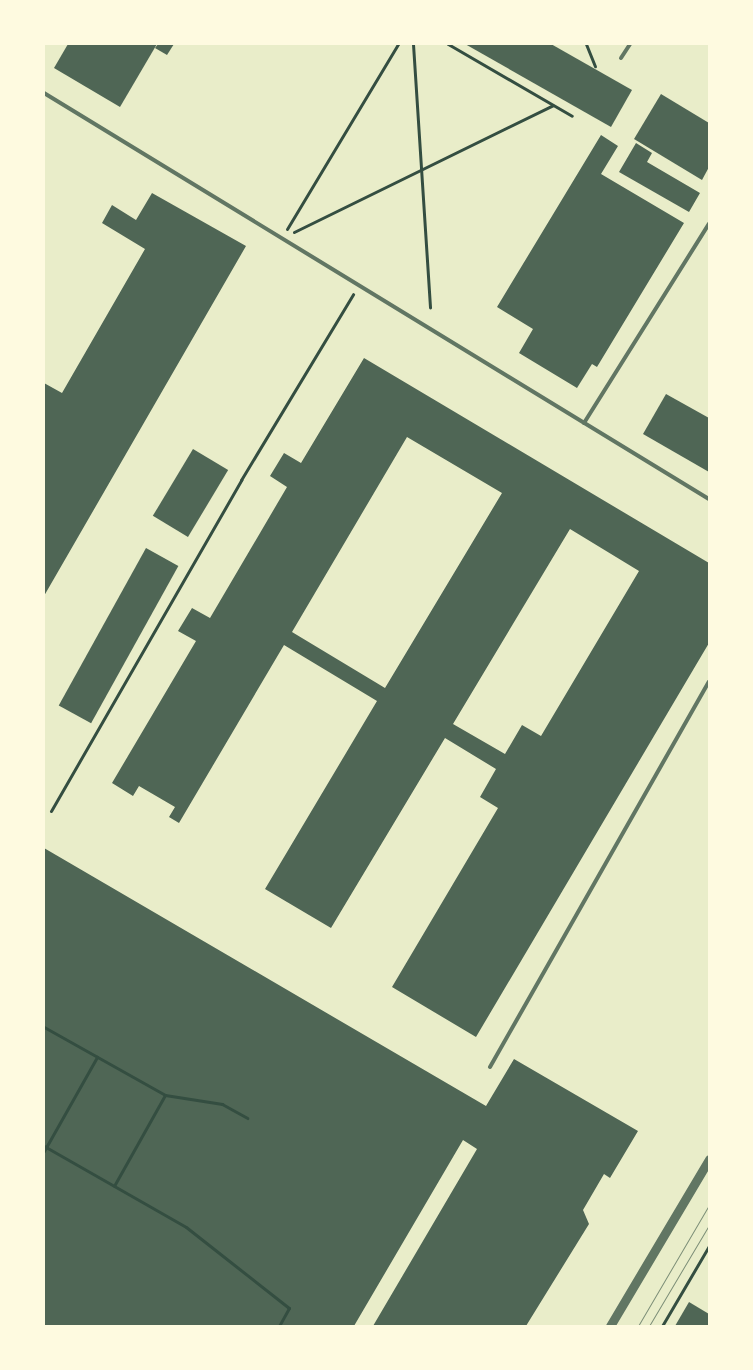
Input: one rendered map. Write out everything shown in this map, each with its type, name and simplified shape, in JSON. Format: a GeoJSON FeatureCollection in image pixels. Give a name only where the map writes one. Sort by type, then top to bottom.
{"type":"FeatureCollection","features":[{"type":"Feature","properties":{"kind":"street"},"geometry":{"type":"LineString","coordinates":[[610,1326],[709,1159]]}},
{"type":"Feature","properties":{"kind":"lane"},"geometry":{"type":"LineString","coordinates":[[621,58],[630,44]]}},
{"type":"Feature","properties":{"kind":"lane"},"geometry":{"type":"LineString","coordinates":[[44,93],[709,499]]}},
{"type":"Feature","properties":{"kind":"lane"},"geometry":{"type":"LineString","coordinates":[[584,423],[709,224]]}},
{"type":"Feature","properties":{"kind":"lane"},"geometry":{"type":"LineString","coordinates":[[490,1067],[709,682]]}},
{"type":"Feature","properties":{"kind":"path"},"geometry":{"type":"LineString","coordinates":[[282,238],[398,44]]}},
{"type":"Feature","properties":{"kind":"path"},"geometry":{"type":"LineString","coordinates":[[413,44],[430,307]]}},
{"type":"Feature","properties":{"kind":"path"},"geometry":{"type":"LineString","coordinates":[[448,44],[572,116]]}},
{"type":"Feature","properties":{"kind":"path"},"geometry":{"type":"LineString","coordinates":[[586,44],[594,66]]}},
{"type":"Feature","properties":{"kind":"path"},"geometry":{"type":"LineString","coordinates":[[282,238],[553,105]]}},
{"type":"Feature","properties":{"kind":"path"},"geometry":{"type":"LineString","coordinates":[[51,812],[241,480],[358,285]]}},
{"type":"Feature","properties":{"kind":"path"},"geometry":{"type":"LineString","coordinates":[[44,1027],[164,1095],[222,1104],[247,1118]]}},
{"type":"Feature","properties":{"kind":"path"},"geometry":{"type":"LineString","coordinates":[[97,1057],[44,1148],[186,1227],[290,1308],[279,1326]]}},
{"type":"Feature","properties":{"kind":"path"},"geometry":{"type":"LineString","coordinates":[[114,1186],[164,1095]]}},
{"type":"Feature","properties":{"kind":"path"},"geometry":{"type":"LineString","coordinates":[[662,1326],[709,1246]]}},
{"type":"Feature","properties":{"kind":"building"},"geometry":{"type":"Polygon","coordinates":[[[68,44],[157,44],[120,107],[54,68],[68,44]]]}},
{"type":"Feature","properties":{"kind":"building"},"geometry":{"type":"Polygon","coordinates":[[[158,44],[174,44],[167,55],[155,48],[158,44]]]}},
{"type":"Feature","properties":{"kind":"building"},"geometry":{"type":"Polygon","coordinates":[[[465,44],[551,44],[632,90],[611,127],[465,44]]]}},
{"type":"Feature","properties":{"kind":"building"},"geometry":{"type":"Polygon","coordinates":[[[661,94],[709,123],[709,167],[702,180],[634,139],[661,94]]]}},
{"type":"Feature","properties":{"kind":"building"},"geometry":{"type":"Polygon","coordinates":[[[601,135],[618,146],[601,174],[684,223],[597,367],[592,364],[577,388],[519,353],[533,329],[497,307],[601,135]]]}},
{"type":"Feature","properties":{"kind":"building"},"geometry":{"type":"Polygon","coordinates":[[[636,143],[652,153],[647,162],[700,193],[689,212],[619,172],[636,143]]]}},
{"type":"Feature","properties":{"kind":"building"},"geometry":{"type":"Polygon","coordinates":[[[152,193],[246,246],[44,596],[44,383],[62,393],[145,249],[102,223],[112,205],[136,220],[152,193]]]}},
{"type":"Feature","properties":{"kind":"building"},"geometry":{"type":"Polygon","coordinates":[[[364,358],[709,563],[709,643],[476,1037],[392,987],[498,808],[480,797],[496,769],[445,738],[331,928],[265,889],[377,701],[284,645],[179,823],[169,817],[175,807],[139,786],[133,796],[112,783],[196,641],[178,631],[192,608],[210,618],[287,487],[270,476],[284,453],[301,463],[364,358]],[[407,437],[292,632],[385,688],[502,493],[407,437]],[[570,529],[453,724],[505,754],[522,725],[541,736],[639,571],[570,529]]]}},
{"type":"Feature","properties":{"kind":"building"},"geometry":{"type":"Polygon","coordinates":[[[666,394],[709,418],[709,472],[643,434],[666,394]]]}},
{"type":"Feature","properties":{"kind":"building"},"geometry":{"type":"Polygon","coordinates":[[[193,449],[228,470],[188,537],[153,516],[193,449]]]}},
{"type":"Feature","properties":{"kind":"building"},"geometry":{"type":"Polygon","coordinates":[[[146,548],[178,566],[91,723],[59,705],[146,548]]]}},
{"type":"Feature","properties":{"kind":"building"},"geometry":{"type":"Polygon","coordinates":[[[44,848],[486,1106],[514,1059],[638,1131],[610,1178],[604,1174],[583,1210],[589,1224],[526,1326],[373,1326],[477,1149],[463,1140],[354,1326],[44,1326],[44,848]]]}},
{"type":"Feature","properties":{"kind":"building"},"geometry":{"type":"Polygon","coordinates":[[[689,1302],[709,1314],[709,1326],[675,1326],[689,1302]]]}},
{"type":"Feature","properties":{"kind":"tram line"},"geometry":{"type":"LineString","coordinates":[[638,1326],[709,1205]]}},
{"type":"Feature","properties":{"kind":"tram line"},"geometry":{"type":"LineString","coordinates":[[649,1326],[709,1225]]}}]}
